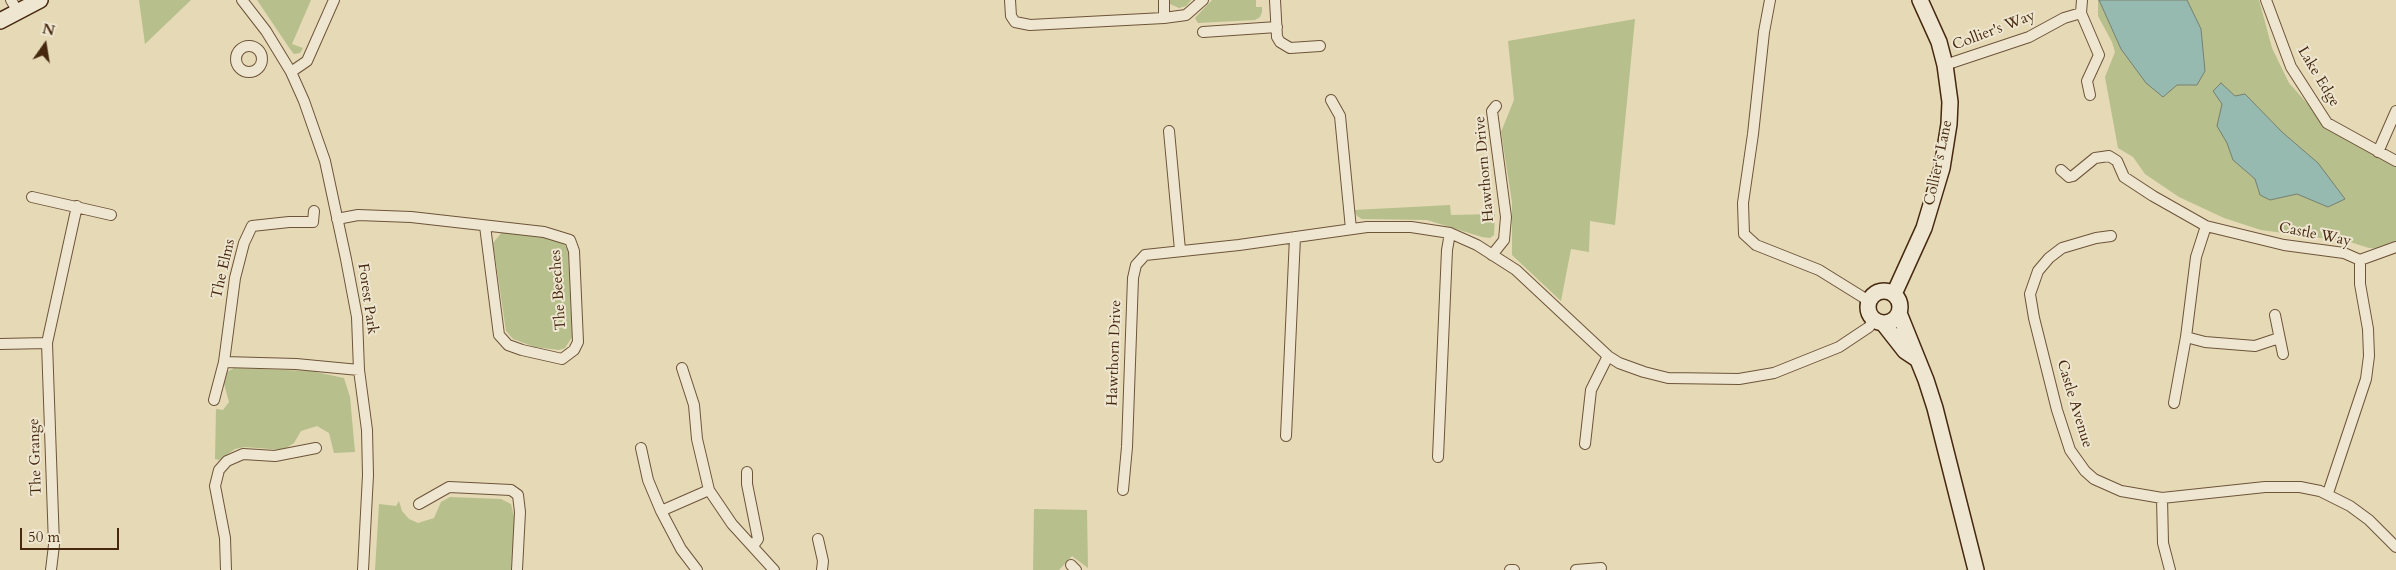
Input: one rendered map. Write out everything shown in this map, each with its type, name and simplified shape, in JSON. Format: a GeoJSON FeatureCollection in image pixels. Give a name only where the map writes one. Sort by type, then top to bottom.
{"type":"FeatureCollection","features":[{"type":"Feature","properties":{"kind":"street"},"geometry":{"type":"LineString","coordinates":[[0,21],[15,6],[40,0]]}},
{"type":"Feature","properties":{"kind":"street","name":"Forest Park"},"geometry":{"type":"LineString","coordinates":[[242,0],[291,72],[316,133],[337,219],[357,317],[359,370],[367,430],[366,513],[362,570]]}},
{"type":"Feature","properties":{"kind":"street"},"geometry":{"type":"LineString","coordinates":[[291,72],[306,61],[334,0]]}},
{"type":"Feature","properties":{"kind":"street"},"geometry":{"type":"LineString","coordinates":[[1010,0],[1011,16],[1015,22],[1022,24],[1164,18],[1186,14],[1203,0]]}},
{"type":"Feature","properties":{"kind":"street"},"geometry":{"type":"LineString","coordinates":[[1164,0],[1164,18]]}},
{"type":"Feature","properties":{"kind":"street"},"geometry":{"type":"LineString","coordinates":[[1275,0],[1277,37],[1285,46],[1290,48],[1320,46]]}},
{"type":"Feature","properties":{"kind":"street"},"geometry":{"type":"LineString","coordinates":[[1770,0],[1764,32],[1754,134],[1743,203],[1744,234],[1756,246],[1819,270],[1869,301]]}},
{"type":"Feature","properties":{"kind":"street","name":"Collier's Lane"},"geometry":{"type":"LineString","coordinates":[[1894,294],[1924,228],[1942,168],[1949,124],[1950,102],[1945,65],[1938,42],[1920,0]]}},
{"type":"Feature","properties":{"kind":"street"},"geometry":{"type":"LineString","coordinates":[[2082,0],[2082,13],[2099,55],[2087,81],[2090,95]]}},
{"type":"Feature","properties":{"kind":"street","name":"Lake Edge"},"geometry":{"type":"LineString","coordinates":[[2266,0],[2292,67],[2327,123],[2396,160]]}},
{"type":"Feature","properties":{"kind":"street","name":"Collier's Way"},"geometry":{"type":"LineString","coordinates":[[1945,65],[2029,37],[2064,18],[2082,13]]}},
{"type":"Feature","properties":{"kind":"street"},"geometry":{"type":"LineString","coordinates":[[1203,32],[1277,27]]}},
{"type":"Feature","properties":{"kind":"street"},"geometry":{"type":"LineString","coordinates":[[260,54],[274,45]]}},
{"type":"Feature","properties":{"kind":"street"},"geometry":{"type":"LineString","coordinates":[[1331,100],[1340,116],[1351,229]]}},
{"type":"Feature","properties":{"kind":"street","name":"Hawthorn Drive"},"geometry":{"type":"LineString","coordinates":[[1492,255],[1504,240],[1506,217],[1492,111],[1496,106]]}},
{"type":"Feature","properties":{"kind":"street"},"geometry":{"type":"LineString","coordinates":[[2378,152],[2396,111]]}},
{"type":"Feature","properties":{"kind":"street"},"geometry":{"type":"LineString","coordinates":[[1169,131],[1180,250]]}},
{"type":"Feature","properties":{"kind":"street","name":"Castle Way"},"geometry":{"type":"LineString","coordinates":[[2061,170],[2069,177],[2073,176],[2095,158],[2109,156],[2117,161],[2124,177],[2206,226],[2284,245],[2344,253],[2360,260],[2360,284],[2368,328],[2369,356],[2367,372],[2358,407],[2328,493]]}},
{"type":"Feature","properties":{"kind":"street"},"geometry":{"type":"LineString","coordinates":[[32,197],[111,215]]}},
{"type":"Feature","properties":{"kind":"street","name":"The Grange"},"geometry":{"type":"LineString","coordinates":[[51,570],[54,545],[47,343],[77,206]]}},
{"type":"Feature","properties":{"kind":"street","name":"The Elms"},"geometry":{"type":"LineString","coordinates":[[214,400],[224,362],[235,278],[244,243],[252,226],[313,222],[314,212]]}},
{"type":"Feature","properties":{"kind":"street","name":"The Beeches"},"geometry":{"type":"LineString","coordinates":[[337,219],[358,215],[410,217],[544,232],[570,240],[574,251],[578,342],[574,350],[562,359],[508,345],[499,336],[485,226]]}},
{"type":"Feature","properties":{"kind":"street"},"geometry":{"type":"LineString","coordinates":[[2174,404],[2186,336],[2196,257],[2206,226]]}},
{"type":"Feature","properties":{"kind":"street","name":"Hawthorn Drive"},"geometry":{"type":"LineString","coordinates":[[1123,490],[1127,447],[1134,270],[1145,255],[1351,229],[1412,227],[1450,233],[1477,245],[1516,270],[1608,356],[1619,363],[1668,378],[1739,379],[1758,377],[1793,367],[1838,347],[1879,321]]}},
{"type":"Feature","properties":{"kind":"street"},"geometry":{"type":"LineString","coordinates":[[1438,457],[1447,250],[1450,233]]}},
{"type":"Feature","properties":{"kind":"street","name":"Castle Avenue"},"geometry":{"type":"LineString","coordinates":[[2111,236],[2075,243],[2062,248],[2049,258],[2038,271],[2032,285],[2031,304],[2057,410],[2070,450],[2077,462],[2094,479],[2121,491],[2162,498],[2280,487],[2300,487],[2328,493],[2370,520],[2396,547]]}},
{"type":"Feature","properties":{"kind":"street"},"geometry":{"type":"LineString","coordinates":[[1286,436],[1295,237]]}},
{"type":"Feature","properties":{"kind":"street"},"geometry":{"type":"LineString","coordinates":[[2360,260],[2396,247]]}},
{"type":"Feature","properties":{"kind":"street"},"geometry":{"type":"LineString","coordinates":[[1917,359],[1905,351],[1868,310],[1869,301],[1880,291],[1894,294],[1900,301],[1900,313],[1926,380],[1943,436],[1976,570]]}},
{"type":"Feature","properties":{"kind":"street"},"geometry":{"type":"LineString","coordinates":[[1879,321],[1892,322],[1900,313]]}},
{"type":"Feature","properties":{"kind":"street"},"geometry":{"type":"LineString","coordinates":[[2274,315],[2283,354]]}},
{"type":"Feature","properties":{"kind":"street"},"geometry":{"type":"LineString","coordinates":[[2186,336],[2205,342],[2256,346],[2279,338]]}},
{"type":"Feature","properties":{"kind":"street"},"geometry":{"type":"LineString","coordinates":[[0,344],[47,343]]}},
{"type":"Feature","properties":{"kind":"street"},"geometry":{"type":"LineString","coordinates":[[1585,444],[1591,390],[1608,356]]}},
{"type":"Feature","properties":{"kind":"street"},"geometry":{"type":"LineString","coordinates":[[224,362],[282,363],[359,370]]}},
{"type":"Feature","properties":{"kind":"street"},"geometry":{"type":"LineString","coordinates":[[682,368],[694,405],[699,449],[709,490],[732,524],[774,570]]}},
{"type":"Feature","properties":{"kind":"street"},"geometry":{"type":"LineString","coordinates":[[226,570],[225,538],[215,486],[219,470],[227,461],[242,454],[276,456],[316,448]]}},
{"type":"Feature","properties":{"kind":"street"},"geometry":{"type":"LineString","coordinates":[[641,448],[648,480],[661,511],[682,549],[698,570]]}},
{"type":"Feature","properties":{"kind":"street"},"geometry":{"type":"LineString","coordinates":[[747,472],[747,484],[758,539],[753,546]]}},
{"type":"Feature","properties":{"kind":"street"},"geometry":{"type":"LineString","coordinates":[[419,504],[449,487],[511,490],[518,494],[520,512],[517,570]]}},
{"type":"Feature","properties":{"kind":"street"},"geometry":{"type":"LineString","coordinates":[[661,511],[709,490]]}},
{"type":"Feature","properties":{"kind":"street"},"geometry":{"type":"LineString","coordinates":[[2162,498],[2163,543],[2170,570]]}},
{"type":"Feature","properties":{"kind":"street"},"geometry":{"type":"LineString","coordinates":[[818,539],[823,561],[822,570]]}},
{"type":"Feature","properties":{"kind":"street"},"geometry":{"type":"LineString","coordinates":[[1576,570],[1601,568]]}},
{"type":"Feature","properties":{"kind":"green space"},"geometry":{"type":"Polygon","coordinates":[[[139,0],[191,0],[145,44],[139,0]]]}},
{"type":"Feature","properties":{"kind":"green space"},"geometry":{"type":"Polygon","coordinates":[[[257,0],[311,0],[292,44],[303,48],[300,53],[294,54],[257,0]]]}},
{"type":"Feature","properties":{"kind":"green space"},"geometry":{"type":"Polygon","coordinates":[[[1169,0],[1191,0],[1186,6],[1179,8],[1170,4],[1169,0]]]}},
{"type":"Feature","properties":{"kind":"green space"},"geometry":{"type":"Polygon","coordinates":[[[1212,0],[1256,0],[1256,7],[1262,7],[1262,12],[1260,17],[1255,20],[1198,23],[1195,18],[1212,0]]]}},
{"type":"Feature","properties":{"kind":"green space"},"geometry":{"type":"Polygon","coordinates":[[[2098,0],[2259,0],[2272,48],[2289,83],[2332,131],[2396,166],[2396,244],[2384,249],[2369,248],[2350,242],[2261,230],[2224,218],[2179,197],[2145,174],[2133,157],[2118,148],[2105,77],[2115,52],[2112,42],[2098,16],[2098,0]]]}},
{"type":"Feature","properties":{"kind":"green space"},"geometry":{"type":"Polygon","coordinates":[[[1635,19],[1615,225],[1590,221],[1589,252],[1571,249],[1561,301],[1512,255],[1512,202],[1501,132],[1514,100],[1508,41],[1635,19]]]}},
{"type":"Feature","properties":{"kind":"green space"},"geometry":{"type":"Polygon","coordinates":[[[1450,205],[1451,215],[1495,214],[1494,235],[1490,238],[1482,237],[1427,220],[1362,219],[1357,216],[1354,210],[1450,205]]]}},
{"type":"Feature","properties":{"kind":"green space"},"geometry":{"type":"Polygon","coordinates":[[[502,232],[552,238],[562,241],[568,250],[572,337],[565,348],[559,350],[535,347],[513,339],[506,331],[493,243],[502,232]]]}},
{"type":"Feature","properties":{"kind":"green space"},"geometry":{"type":"Polygon","coordinates":[[[234,368],[311,371],[344,378],[350,397],[355,452],[334,453],[329,433],[317,426],[301,431],[294,443],[283,450],[245,447],[235,449],[219,460],[215,459],[216,409],[223,410],[229,402],[223,380],[227,372],[234,368]]]}},
{"type":"Feature","properties":{"kind":"green space"},"geometry":{"type":"Polygon","coordinates":[[[450,497],[501,499],[511,504],[515,520],[511,570],[375,570],[379,504],[396,506],[399,501],[402,511],[409,519],[418,523],[434,518],[441,502],[450,497]]]}},
{"type":"Feature","properties":{"kind":"green space"},"geometry":{"type":"Polygon","coordinates":[[[1034,509],[1087,510],[1088,568],[1072,556],[1059,570],[1033,570],[1034,509]]]}},
{"type":"Feature","properties":{"kind":"water"},"geometry":{"type":"Polygon","coordinates":[[[2099,0],[2187,0],[2201,29],[2205,71],[2197,85],[2177,85],[2163,97],[2146,83],[2121,49],[2099,0]]]}},
{"type":"Feature","properties":{"kind":"water"},"geometry":{"type":"Polygon","coordinates":[[[2221,83],[2235,96],[2245,94],[2282,132],[2318,163],[2345,199],[2328,207],[2297,194],[2270,200],[2260,195],[2255,179],[2233,160],[2227,143],[2217,126],[2222,104],[2213,91],[2221,83]]]}}]}
